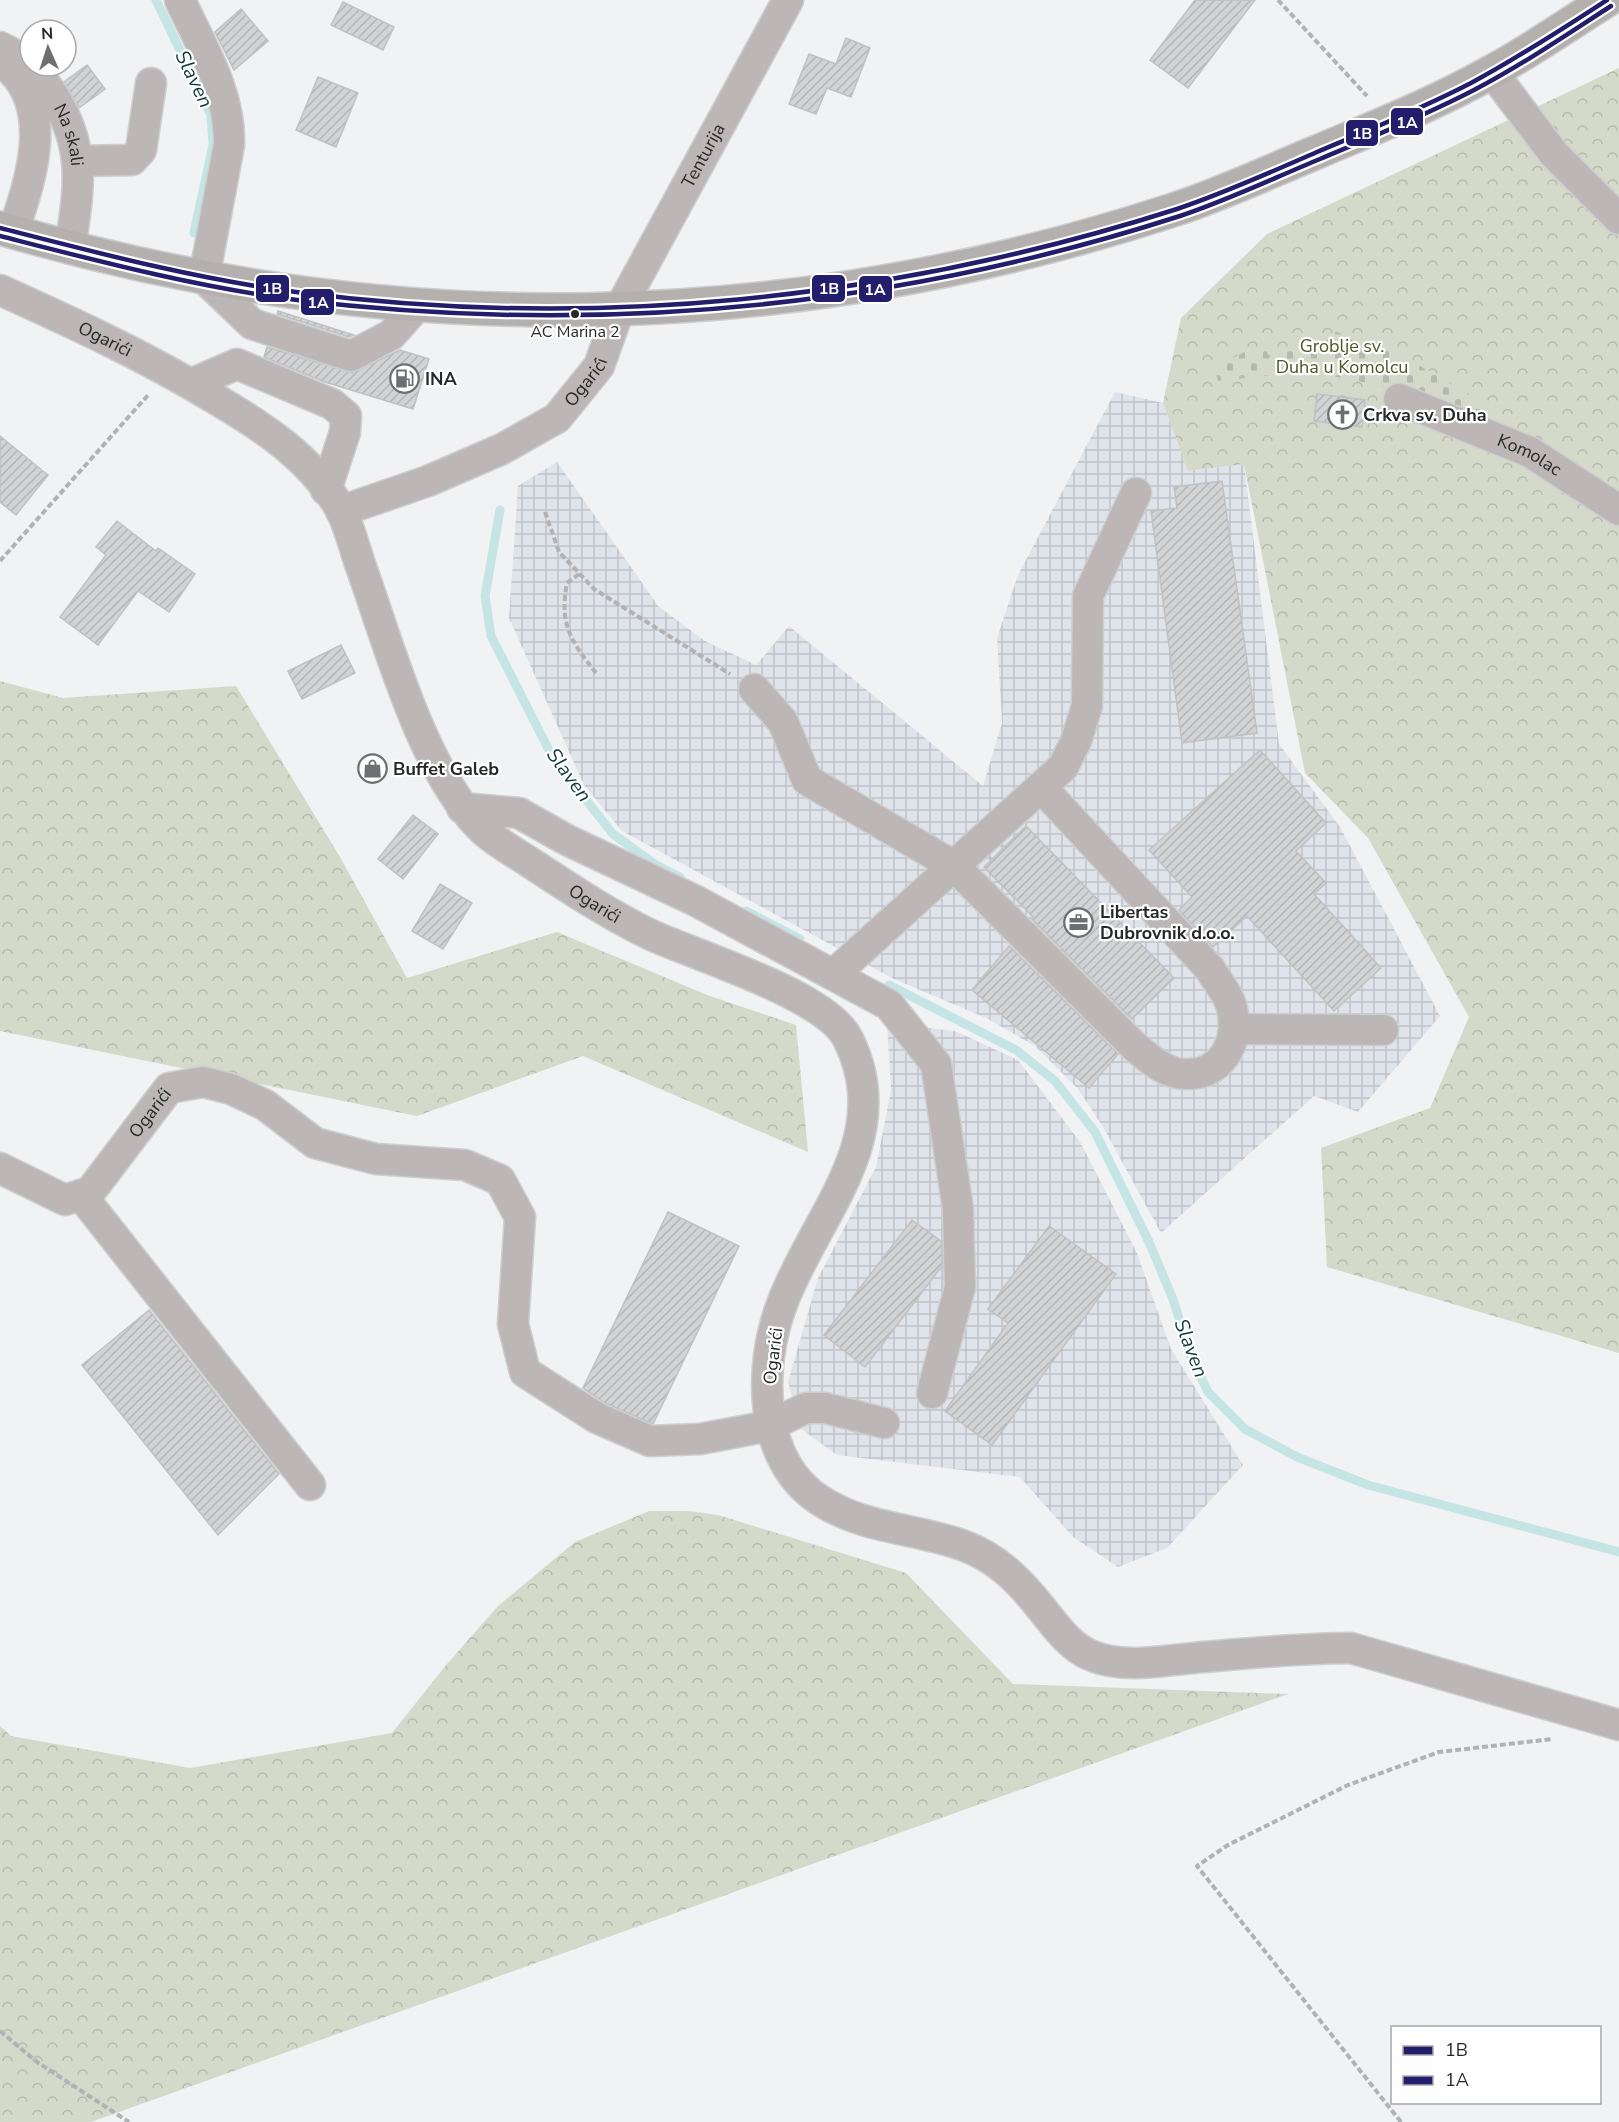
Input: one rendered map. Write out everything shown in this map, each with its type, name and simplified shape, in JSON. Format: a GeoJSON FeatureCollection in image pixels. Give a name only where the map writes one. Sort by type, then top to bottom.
{"type":"FeatureCollection","features":[{"type":"Feature","properties":{"kind":"main road"},"geometry":{"type":"LineString","coordinates":[[7,230],[70,249],[204,278],[417,306],[521,312],[619,310],[726,304],[841,291],[930,275],[1024,254],[1179,208],[1390,121],[1492,72],[1607,0]]}},
{"type":"Feature","properties":{"kind":"street"},"geometry":{"type":"LineString","coordinates":[[180,0],[217,80],[227,107],[230,126],[229,145],[204,278],[252,324],[351,356],[391,335],[417,306]]}},
{"type":"Feature","properties":{"kind":"street","name":"Tenturija"},"geometry":{"type":"LineString","coordinates":[[619,310],[788,0]]}},
{"type":"Feature","properties":{"kind":"street","name":"Na skali"},"geometry":{"type":"LineString","coordinates":[[0,47],[35,70],[55,100],[67,125],[77,161],[77,196],[70,249]]}},
{"type":"Feature","properties":{"kind":"street","name":"Na skali"},"geometry":{"type":"LineString","coordinates":[[0,60],[28,93],[36,125],[27,190],[7,230]]}},
{"type":"Feature","properties":{"kind":"street"},"geometry":{"type":"LineString","coordinates":[[1492,72],[1554,154],[1619,219]]}},
{"type":"Feature","properties":{"kind":"street"},"geometry":{"type":"LineString","coordinates":[[77,161],[132,160],[141,150],[151,82]]}},
{"type":"Feature","properties":{"kind":"street","name":"Ogarići"},"geometry":{"type":"LineString","coordinates":[[0,290],[112,340],[274,434],[295,452],[334,500],[414,712],[440,773],[462,808],[489,836],[580,895],[645,932],[815,1006],[844,1030],[857,1059],[865,1089],[863,1120],[855,1154],[782,1304],[771,1344],[769,1426],[700,1439],[650,1441],[597,1418],[525,1372],[513,1324],[520,1217],[500,1180],[465,1165],[376,1159],[315,1143],[265,1105],[231,1089],[203,1082],[169,1088],[90,1192],[81,1195]]}},
{"type":"Feature","properties":{"kind":"street","name":"Ogarići"},"geometry":{"type":"LineString","coordinates":[[334,500],[428,481],[502,449],[557,418],[599,366],[619,310]]}},
{"type":"Feature","properties":{"kind":"street"},"geometry":{"type":"LineString","coordinates":[[180,378],[237,364],[332,404],[346,416],[334,500]]}},
{"type":"Feature","properties":{"kind":"street","name":"Komolac"},"geometry":{"type":"LineString","coordinates":[[1399,399],[1530,452],[1619,510]]}},
{"type":"Feature","properties":{"kind":"street"},"geometry":{"type":"LineString","coordinates":[[834,974],[1063,767],[1087,706],[1088,596],[1136,494]]}},
{"type":"Feature","properties":{"kind":"street"},"geometry":{"type":"LineString","coordinates":[[754,689],[783,722],[807,780],[954,866],[1134,1046],[1157,1065],[1178,1073],[1197,1072],[1215,1065],[1228,1054],[1234,1029],[1230,1004],[1210,969],[1041,787]]}},
{"type":"Feature","properties":{"kind":"street"},"geometry":{"type":"LineString","coordinates":[[462,808],[519,813],[567,840],[696,901],[889,1005],[936,1064],[958,1209],[960,1287],[932,1393]]}},
{"type":"Feature","properties":{"kind":"street"},"geometry":{"type":"LineString","coordinates":[[1234,1029],[1383,1030]]}},
{"type":"Feature","properties":{"kind":"street"},"geometry":{"type":"LineString","coordinates":[[0,1168],[65,1200],[81,1195],[310,1485]]}},
{"type":"Feature","properties":{"kind":"street"},"geometry":{"type":"LineString","coordinates":[[884,1423],[825,1407],[806,1408],[769,1426],[782,1459],[814,1497],[853,1519],[963,1545],[999,1562],[1029,1592],[1064,1637],[1088,1655],[1126,1663],[1314,1648],[1351,1648],[1619,1725]]}},
{"type":"Feature","properties":{"kind":"path"},"geometry":{"type":"LineString","coordinates":[[1278,0],[1390,121]]}},
{"type":"Feature","properties":{"kind":"path"},"geometry":{"type":"LineString","coordinates":[[0,561],[180,378]]}},
{"type":"Feature","properties":{"kind":"path"},"geometry":{"type":"LineString","coordinates":[[545,512],[559,552],[594,589],[754,689]]}},
{"type":"Feature","properties":{"kind":"path"},"geometry":{"type":"LineString","coordinates":[[579,574],[567,583],[563,603],[564,622],[574,646],[596,673]]}},
{"type":"Feature","properties":{"kind":"path"},"geometry":{"type":"LineString","coordinates":[[1401,2122],[1197,1866],[1228,1845],[1348,1785],[1438,1752],[1559,1739]]}},
{"type":"Feature","properties":{"kind":"path"},"geometry":{"type":"LineString","coordinates":[[0,2031],[37,2062],[129,2122]]}},
{"type":"Feature","properties":{"kind":"shaded area"},"geometry":{"type":"Polygon","coordinates":[[[1115,392],[1163,403],[1188,471],[1244,464],[1279,744],[1340,827],[1440,1016],[1358,1112],[1314,1096],[1161,1233],[1103,1127],[1078,1089],[1035,1046],[986,1018],[894,979],[622,831],[584,785],[509,618],[518,486],[557,462],[659,607],[705,641],[756,665],[789,626],[983,786],[1002,723],[997,638],[1018,575],[1115,392]]]}},
{"type":"Feature","properties":{"kind":"shaded area"},"geometry":{"type":"Polygon","coordinates":[[[887,1023],[955,1031],[1018,1060],[1080,1142],[1137,1253],[1171,1349],[1243,1465],[1167,1548],[1118,1567],[1073,1537],[1020,1477],[837,1455],[801,1429],[788,1382],[818,1278],[876,1167],[891,1090],[887,1023]]]}},
{"type":"Feature","properties":{"kind":"green space"},"geometry":{"type":"Polygon","coordinates":[[[1619,68],[1619,1353],[1327,1267],[1321,1148],[1430,1108],[1469,1017],[1368,838],[1305,773],[1244,464],[1188,471],[1163,403],[1181,318],[1267,234],[1619,68]]]}},
{"type":"Feature","properties":{"kind":"green space","name":"Groblje sv. Duha u Komolcu"},"geometry":{"type":"Polygon","coordinates":[[[1334,331],[1401,355],[1472,396],[1463,415],[1396,389],[1308,371],[1218,381],[1214,367],[1263,343],[1269,357],[1328,340],[1334,331]]]}},
{"type":"Feature","properties":{"kind":"green space"},"geometry":{"type":"Polygon","coordinates":[[[0,681],[63,698],[236,686],[340,857],[407,978],[557,932],[707,995],[796,1025],[808,1152],[583,1056],[417,1116],[0,1031],[0,681]]]}},
{"type":"Feature","properties":{"kind":"green space"},"geometry":{"type":"Polygon","coordinates":[[[649,1511],[688,1511],[718,1515],[906,1573],[1013,1684],[1288,1694],[91,2122],[0,2122],[0,1726],[11,1736],[190,1768],[392,1733],[447,1664],[498,1606],[575,1542],[649,1511]]]}},
{"type":"Feature","properties":{"kind":"building"},"geometry":{"type":"Polygon","coordinates":[[[1195,0],[1255,0],[1188,88],[1150,60],[1195,0]]]}},
{"type":"Feature","properties":{"kind":"building"},"geometry":{"type":"Polygon","coordinates":[[[343,2],[394,27],[383,50],[331,25],[343,2]]]}},
{"type":"Feature","properties":{"kind":"building"},"geometry":{"type":"Polygon","coordinates":[[[241,9],[268,41],[234,70],[215,32],[241,9]]]}},
{"type":"Feature","properties":{"kind":"building"},"geometry":{"type":"Polygon","coordinates":[[[846,38],[870,48],[851,97],[827,88],[816,114],[789,104],[809,54],[836,64],[846,38]]]}},
{"type":"Feature","properties":{"kind":"building"},"geometry":{"type":"Polygon","coordinates":[[[87,65],[105,89],[79,108],[64,82],[69,78],[78,78],[78,72],[87,65]]]}},
{"type":"Feature","properties":{"kind":"building"},"geometry":{"type":"Polygon","coordinates":[[[318,77],[358,93],[336,147],[296,130],[318,77]]]}},
{"type":"Feature","properties":{"kind":"building"},"geometry":{"type":"Polygon","coordinates":[[[278,311],[354,335],[349,337],[277,314],[278,311]]]}},
{"type":"Feature","properties":{"kind":"building"},"geometry":{"type":"Polygon","coordinates":[[[267,347],[352,373],[400,350],[429,359],[413,409],[325,382],[264,357],[267,347]]]}},
{"type":"Feature","properties":{"kind":"building","name":"Crkva sv. Duha"},"geometry":{"type":"Polygon","coordinates":[[[1317,394],[1365,400],[1362,427],[1314,421],[1317,394]]]}},
{"type":"Feature","properties":{"kind":"building"},"geometry":{"type":"Polygon","coordinates":[[[0,436],[48,475],[16,515],[0,502],[0,436]]]}},
{"type":"Feature","properties":{"kind":"building"},"geometry":{"type":"Polygon","coordinates":[[[1222,481],[1257,733],[1182,743],[1151,511],[1177,508],[1174,487],[1222,481]]]}},
{"type":"Feature","properties":{"kind":"building"},"geometry":{"type":"Polygon","coordinates":[[[117,521],[156,551],[158,548],[195,574],[169,612],[138,591],[98,645],[60,617],[106,555],[96,547],[117,521]]]}},
{"type":"Feature","properties":{"kind":"building"},"geometry":{"type":"Polygon","coordinates":[[[341,645],[355,673],[302,699],[288,671],[341,645]]]}},
{"type":"Feature","properties":{"kind":"building"},"geometry":{"type":"Polygon","coordinates":[[[1260,750],[1326,823],[1296,851],[1326,883],[1314,894],[1381,968],[1334,1011],[1247,916],[1213,947],[1179,910],[1192,897],[1149,850],[1260,750]]]}},
{"type":"Feature","properties":{"kind":"building"},"geometry":{"type":"Polygon","coordinates":[[[413,815],[438,834],[403,879],[378,859],[413,815]]]}},
{"type":"Feature","properties":{"kind":"building","name":"Libertas Dubrovnik d.o.o."},"geometry":{"type":"Polygon","coordinates":[[[1026,826],[1174,978],[1132,1019],[1032,919],[1033,917],[984,867],[1026,826]]]}},
{"type":"Feature","properties":{"kind":"building"},"geometry":{"type":"Polygon","coordinates":[[[440,884],[472,903],[443,949],[412,931],[440,884]]]}},
{"type":"Feature","properties":{"kind":"building"},"geometry":{"type":"Polygon","coordinates":[[[1009,946],[1118,1054],[1089,1088],[972,990],[1009,946]]]}},
{"type":"Feature","properties":{"kind":"building"},"geometry":{"type":"Polygon","coordinates":[[[668,1212],[739,1246],[653,1424],[605,1403],[583,1388],[668,1212]]]}},
{"type":"Feature","properties":{"kind":"building"},"geometry":{"type":"Polygon","coordinates":[[[912,1220],[942,1242],[942,1266],[865,1367],[824,1335],[912,1220]]]}},
{"type":"Feature","properties":{"kind":"building"},"geometry":{"type":"Polygon","coordinates":[[[1049,1226],[1116,1274],[992,1445],[945,1411],[1008,1323],[988,1309],[1049,1226]]]}},
{"type":"Feature","properties":{"kind":"building"},"geometry":{"type":"Polygon","coordinates":[[[149,1310],[279,1474],[218,1535],[82,1365],[149,1310]]]}},
{"type":"Feature","properties":{"kind":"waterway","name":"Slaven"},"geometry":{"type":"LineString","coordinates":[[156,0],[211,115],[213,145],[194,233]]}},
{"type":"Feature","properties":{"kind":"waterway","name":"Slaven"},"geometry":{"type":"LineString","coordinates":[[500,510],[485,596],[491,636],[553,758],[613,834],[656,865],[680,877]]}},
{"type":"Feature","properties":{"kind":"waterway","name":"Slaven"},"geometry":{"type":"LineString","coordinates":[[746,911],[800,939]]}},
{"type":"Feature","properties":{"kind":"waterway","name":"Slaven"},"geometry":{"type":"LineString","coordinates":[[889,985],[1016,1050],[1055,1081],[1095,1132],[1149,1242],[1173,1299],[1190,1354],[1208,1392],[1245,1429],[1297,1457],[1368,1485],[1619,1552]]}},
{"type":"Feature","properties":{"kind":"transit line","name":"1B"},"geometry":{"type":"LineString","coordinates":[[0,228],[221,280],[296,292],[407,303],[518,308],[630,307],[741,299],[851,286],[961,266],[1069,240],[1177,209],[1213,196],[1452,93],[1523,53],[1607,0]]}},
{"type":"Feature","properties":{"kind":"transit line","name":"1A"},"geometry":{"type":"LineString","coordinates":[[0,236],[147,272],[259,295],[410,311],[521,315],[632,314],[743,306],[853,293],[962,273],[1071,248],[1198,210],[1455,100],[1527,60],[1611,6]]}},
{"type":"Feature","properties":{"kind":"place","name":"AC Marina 2"},"geometry":{"type":"Point","coordinates":[575,314]}},
{"type":"Feature","properties":{"kind":"place","name":"INA"},"geometry":{"type":"Point","coordinates":[404,379]}},
{"type":"Feature","properties":{"kind":"place","name":"Crkva sv. Duha"},"geometry":{"type":"Point","coordinates":[1342,415]}},
{"type":"Feature","properties":{"kind":"place","name":"Buffet Galeb"},"geometry":{"type":"Point","coordinates":[372,769]}},
{"type":"Feature","properties":{"kind":"place","name":"Libertas Dubrovnik d.o.o."},"geometry":{"type":"Point","coordinates":[1079,922]}}]}
